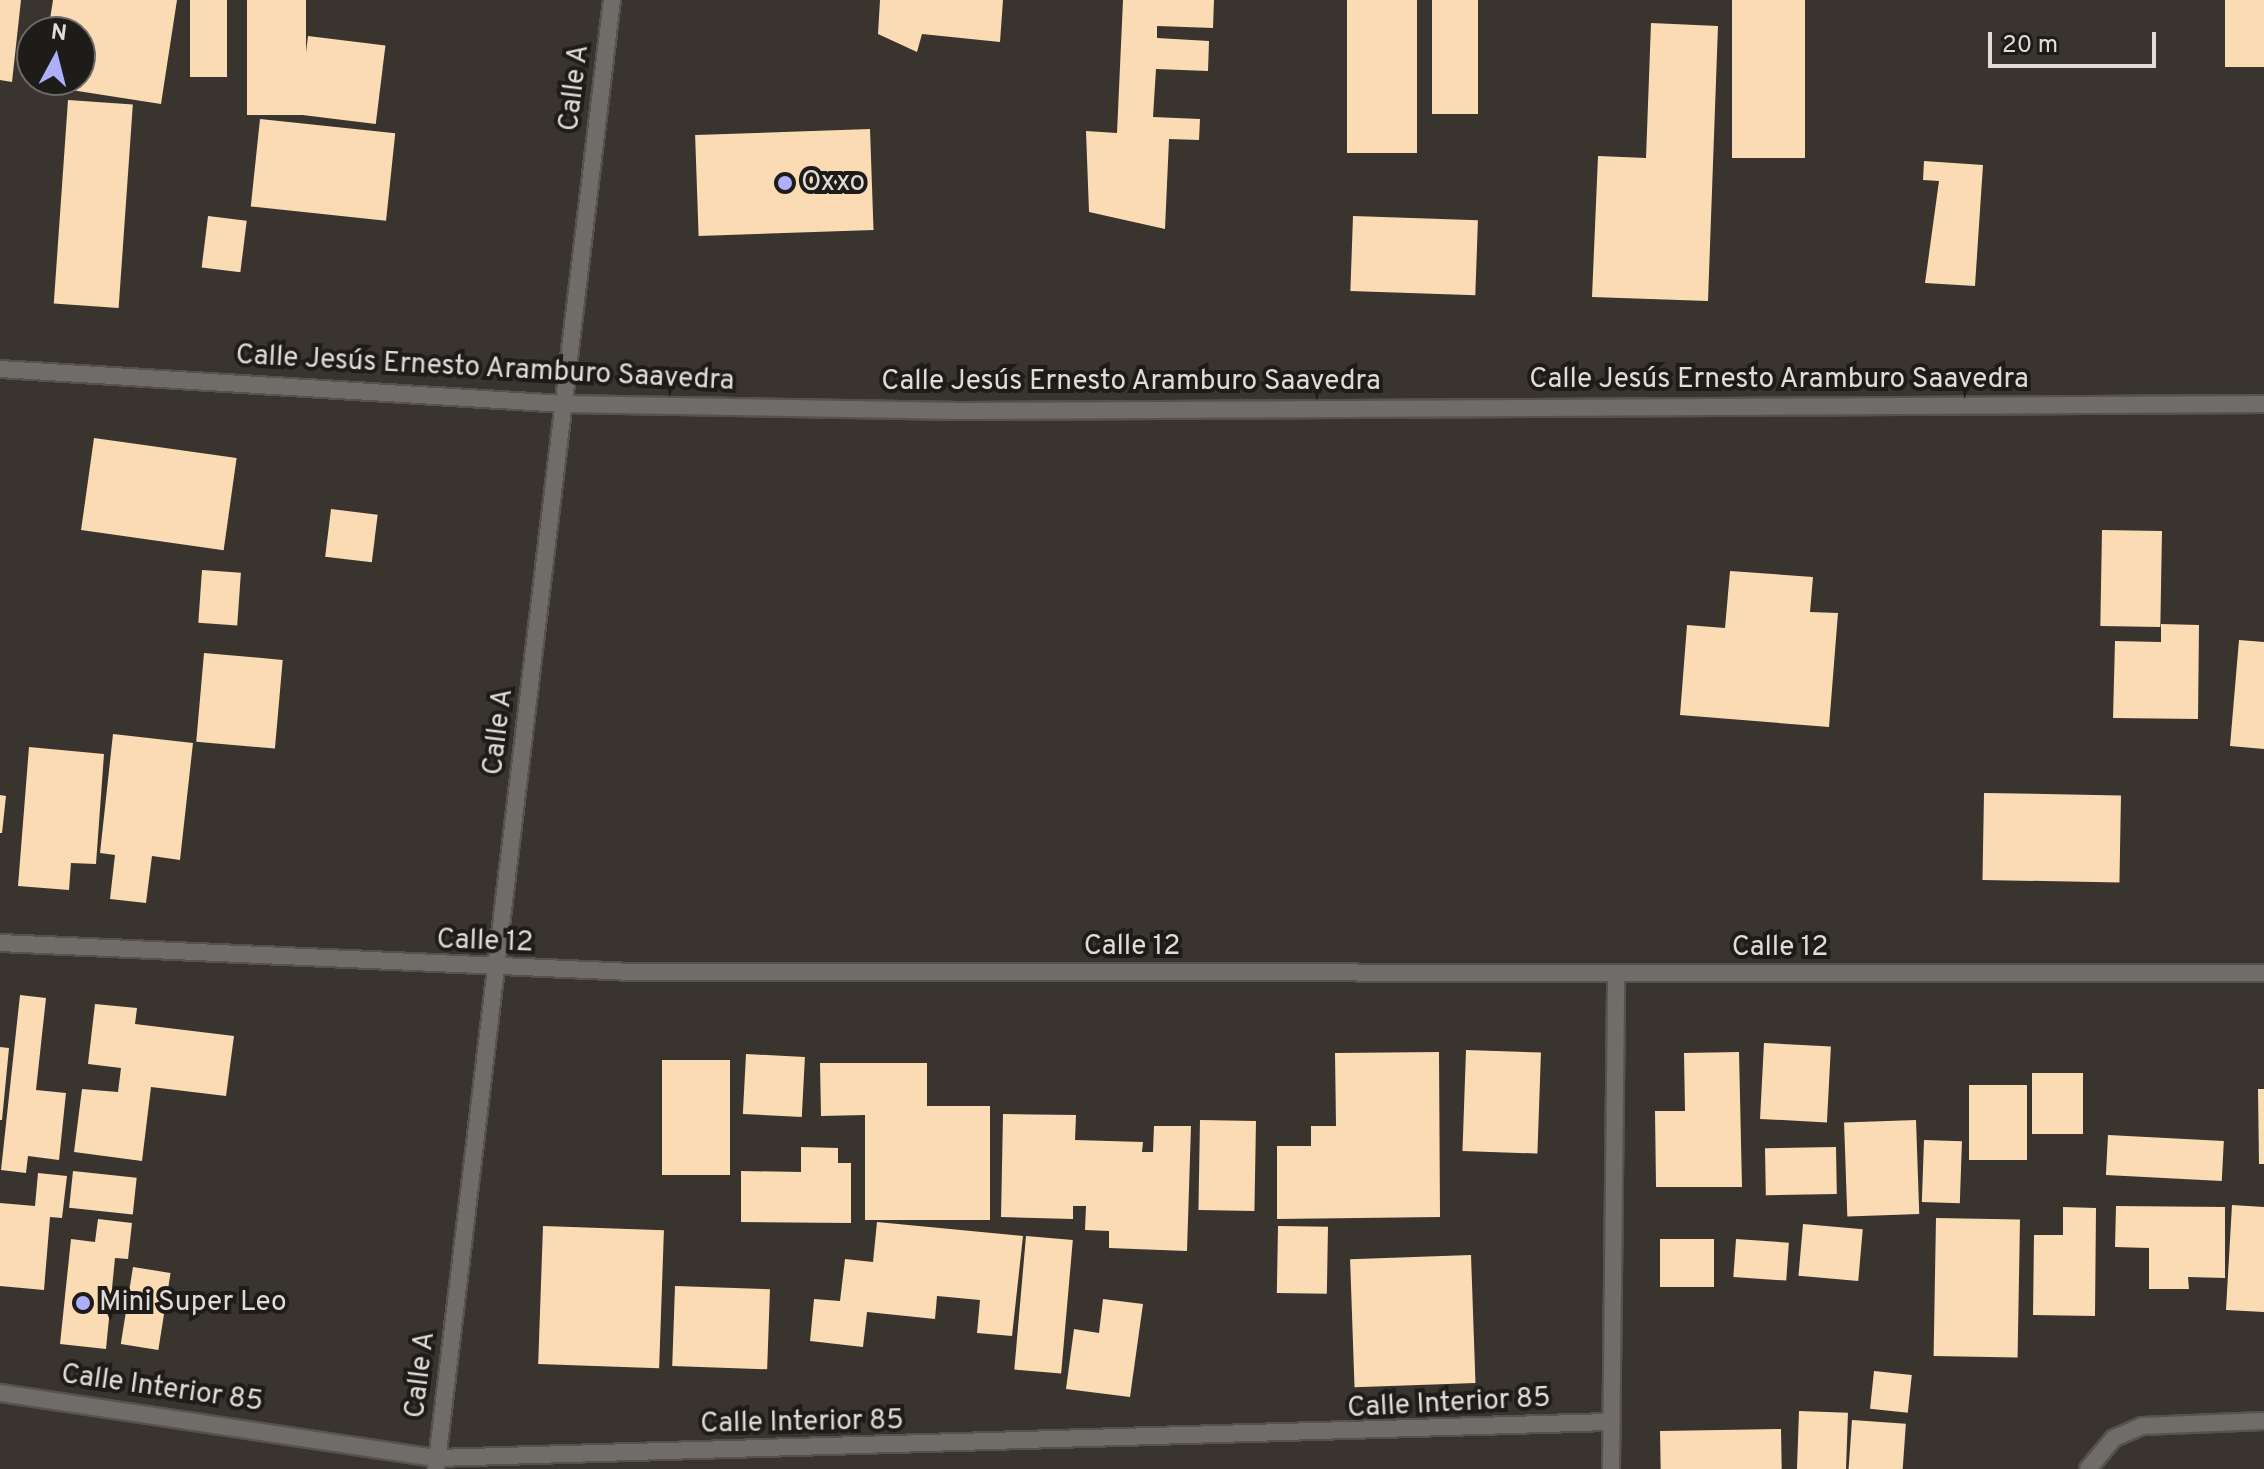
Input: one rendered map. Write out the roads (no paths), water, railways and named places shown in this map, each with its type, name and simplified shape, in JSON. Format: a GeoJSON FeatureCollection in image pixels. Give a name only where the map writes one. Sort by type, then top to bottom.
{"type":"FeatureCollection","features":[{"type":"Feature","properties":{"kind":"street","name":"Calle A"},"geometry":{"type":"LineString","coordinates":[[436,1463],[612,0]]}},
{"type":"Feature","properties":{"kind":"street","name":"Calle Jesús Ernesto Aramburo Saavedra"},"geometry":{"type":"LineString","coordinates":[[0,369],[564,404],[959,411],[2264,404]]}},
{"type":"Feature","properties":{"kind":"street","name":"Calle 12"},"geometry":{"type":"LineString","coordinates":[[0,943],[497,970],[2264,973]]}},
{"type":"Feature","properties":{"kind":"street"},"geometry":{"type":"LineString","coordinates":[[1611,1469],[1616,974]]}},
{"type":"Feature","properties":{"kind":"street","name":"Calle Interior 85"},"geometry":{"type":"LineString","coordinates":[[0,1393],[436,1463],[1610,1422]]}},
{"type":"Feature","properties":{"kind":"street"},"geometry":{"type":"LineString","coordinates":[[2088,1469],[2114,1438],[2142,1426],[2264,1421]]}},
{"type":"Feature","properties":{"kind":"place","name":"Oxxo"},"geometry":{"type":"Point","coordinates":[785,183]}},
{"type":"Feature","properties":{"kind":"place","name":"Mini Super Leo"},"geometry":{"type":"Point","coordinates":[83,1303]}}]}
